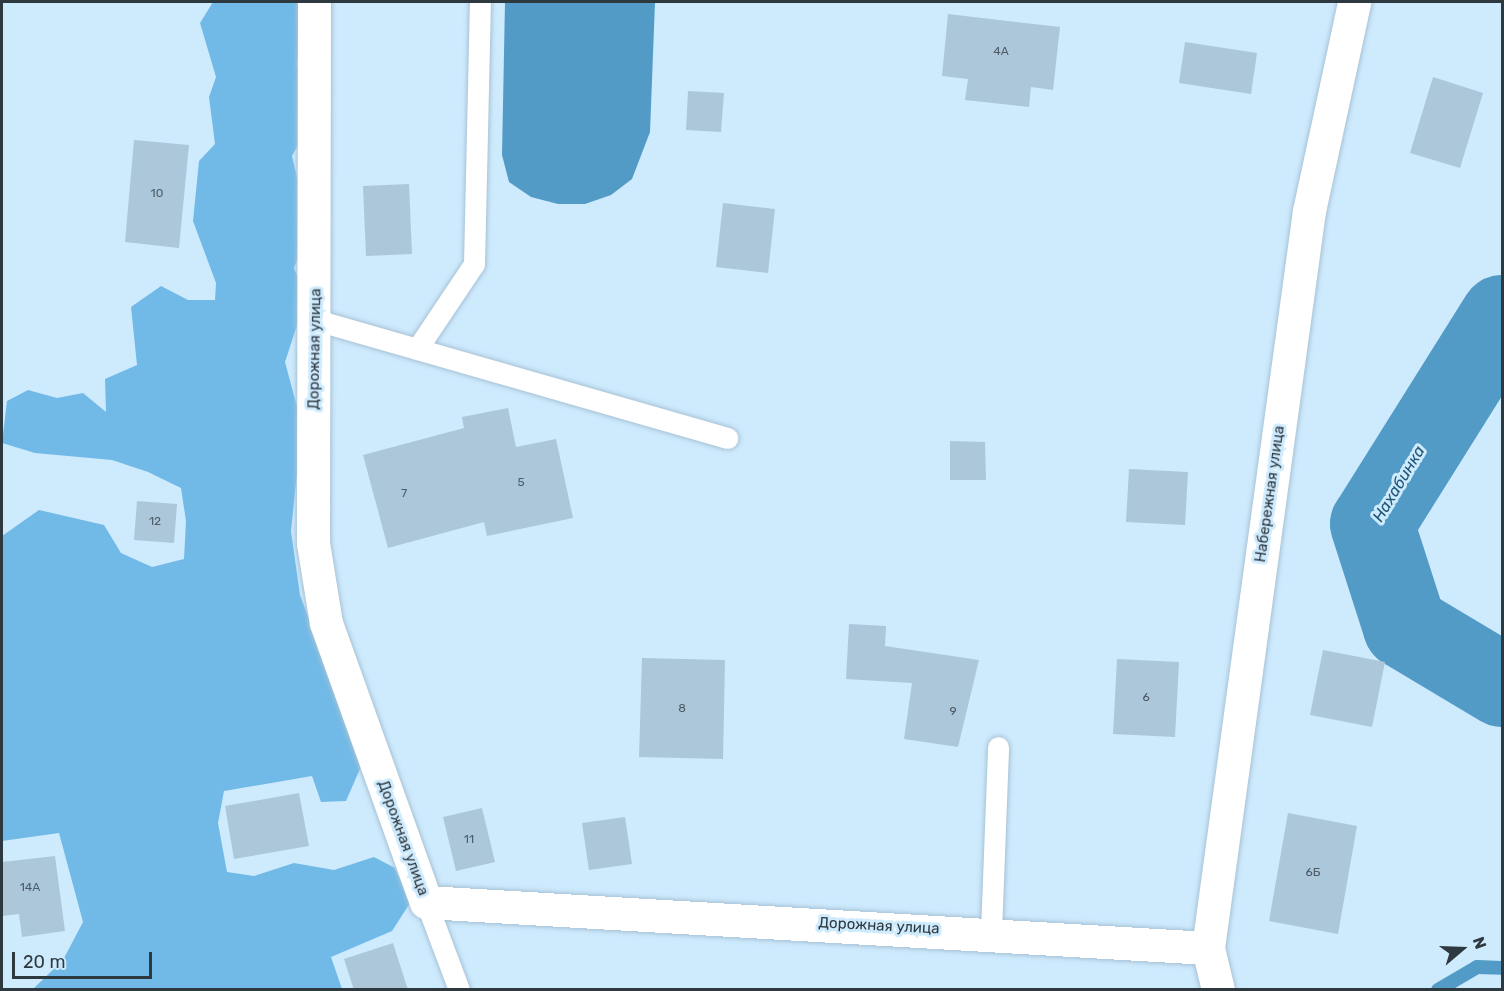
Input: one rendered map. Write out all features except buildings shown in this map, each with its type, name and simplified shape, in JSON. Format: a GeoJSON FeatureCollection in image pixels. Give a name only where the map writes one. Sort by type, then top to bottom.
{"type":"FeatureCollection","features":[{"type":"Feature","properties":{"kind":"street","name":"Дорожная улица"},"geometry":{"type":"LineString","coordinates":[[314,2],[316,320],[313,543],[326,623],[426,902],[991,932],[1208,948]]}},
{"type":"Feature","properties":{"kind":"street","name":"Набережная улица"},"geometry":{"type":"LineString","coordinates":[[1218,990],[1208,948],[1309,212],[1354,2]]}},
{"type":"Feature","properties":{"kind":"lane"},"geometry":{"type":"LineString","coordinates":[[417,349],[474,264],[480,2]]}},
{"type":"Feature","properties":{"kind":"lane"},"geometry":{"type":"LineString","coordinates":[[316,320],[727,438]]}},
{"type":"Feature","properties":{"kind":"lane"},"geometry":{"type":"LineString","coordinates":[[991,932],[998,747]]}},
{"type":"Feature","properties":{"kind":"lane"},"geometry":{"type":"LineString","coordinates":[[426,902],[459,990]]}},
{"type":"Feature","properties":{"kind":"shaded area"},"geometry":{"type":"Polygon","coordinates":[[[213,2],[297,2],[305,25],[297,64],[310,123],[292,156],[309,228],[294,268],[306,298],[285,362],[302,425],[291,531],[300,595],[363,762],[346,801],[321,802],[312,776],[224,791],[218,823],[227,872],[254,876],[294,863],[334,870],[374,857],[395,868],[410,903],[392,931],[331,957],[342,989],[33,989],[63,960],[83,922],[59,833],[2,841],[2,536],[39,510],[104,525],[121,553],[152,567],[184,559],[186,521],[181,488],[148,472],[112,460],[35,453],[2,443],[7,401],[28,390],[57,398],[83,393],[106,412],[105,379],[137,365],[131,307],[161,286],[188,300],[215,300],[216,283],[193,221],[199,161],[215,144],[209,97],[216,77],[200,23],[213,2]]]}},
{"type":"Feature","properties":{"kind":"shaded area"},"geometry":{"type":"Polygon","coordinates":[[[505,2],[655,2],[650,132],[632,179],[611,195],[585,204],[558,204],[531,197],[509,182],[502,155],[505,2]]]}},
{"type":"Feature","properties":{"kind":"waterway","name":"Нахабинка"},"geometry":{"type":"LineString","coordinates":[[1502,317],[1372,524],[1405,627],[1502,685]]}},
{"type":"Feature","properties":{"kind":"waterway"},"geometry":{"type":"LineString","coordinates":[[1438,990],[1477,967],[1502,968]]}}]}
